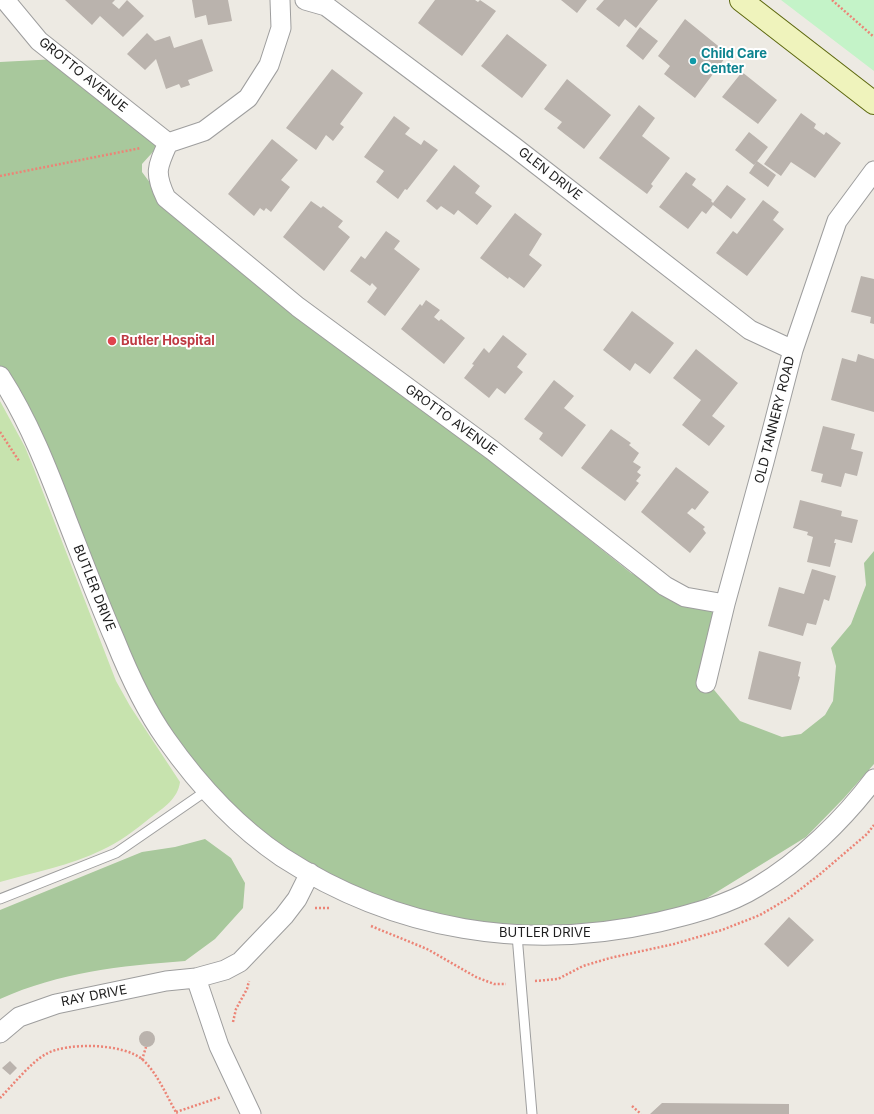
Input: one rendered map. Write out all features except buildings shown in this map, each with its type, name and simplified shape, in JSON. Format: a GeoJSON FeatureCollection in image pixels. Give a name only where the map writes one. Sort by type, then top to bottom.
{"type":"FeatureCollection","features":[{"type":"Feature","properties":{"kind":"main road"},"geometry":{"type":"LineString","coordinates":[[741,0],[874,103]]}},
{"type":"Feature","properties":{"kind":"street","name":"GROTTO AVENUE"},"geometry":{"type":"LineString","coordinates":[[5,0],[39,41],[168,143],[158,164],[159,183],[166,198],[298,307],[492,450],[665,586],[685,597],[725,604]]}},
{"type":"Feature","properties":{"kind":"street"},"geometry":{"type":"LineString","coordinates":[[168,143],[204,131],[248,98],[269,65],[281,28],[280,0]]}},
{"type":"Feature","properties":{"kind":"street","name":"GLEN DRIVE"},"geometry":{"type":"LineString","coordinates":[[305,0],[326,6],[332,10],[514,146],[750,330],[793,350]]}},
{"type":"Feature","properties":{"kind":"street","name":"OLD TANNERY ROAD"},"geometry":{"type":"LineString","coordinates":[[706,683],[725,604],[793,350],[837,221],[874,171]]}},
{"type":"Feature","properties":{"kind":"street","name":"BUTLER DRIVE"},"geometry":{"type":"LineString","coordinates":[[0,376],[15,399],[38,444],[94,591],[146,708],[166,739],[206,791],[259,839],[280,856],[338,888],[381,906],[436,923],[474,932],[517,935],[583,935],[637,927],[719,905],[756,888],[784,868],[835,825],[874,779]]}},
{"type":"Feature","properties":{"kind":"street","name":"RAY DRIVE"},"geometry":{"type":"LineString","coordinates":[[0,1033],[19,1018],[56,1004],[166,981],[196,978],[225,970],[240,962],[284,916],[296,899],[310,873]]}},
{"type":"Feature","properties":{"kind":"street"},"geometry":{"type":"LineString","coordinates":[[196,978],[217,1039],[251,1114]]}},
{"type":"Feature","properties":{"kind":"lane"},"geometry":{"type":"LineString","coordinates":[[0,899],[116,853],[206,791]]}},
{"type":"Feature","properties":{"kind":"lane"},"geometry":{"type":"LineString","coordinates":[[517,935],[532,1114]]}},
{"type":"Feature","properties":{"kind":"path"},"geometry":{"type":"LineString","coordinates":[[832,0],[874,37]]}},
{"type":"Feature","properties":{"kind":"path"},"geometry":{"type":"LineString","coordinates":[[0,176],[168,143]]}},
{"type":"Feature","properties":{"kind":"path"},"geometry":{"type":"LineString","coordinates":[[0,432],[20,462]]}},
{"type":"Feature","properties":{"kind":"path"},"geometry":{"type":"LineString","coordinates":[[367,925],[427,949],[476,976],[494,984],[558,979],[583,966],[610,958],[674,944],[722,930],[760,915],[789,898],[813,880],[867,834],[874,825]]}},
{"type":"Feature","properties":{"kind":"path"},"geometry":{"type":"LineString","coordinates":[[296,899],[309,907],[336,909]]}},
{"type":"Feature","properties":{"kind":"path"},"geometry":{"type":"LineString","coordinates":[[233,1027],[236,1009],[249,984],[248,977]]}},
{"type":"Feature","properties":{"kind":"path"},"geometry":{"type":"LineString","coordinates":[[142,1060],[146,1047]]}},
{"type":"Feature","properties":{"kind":"path"},"geometry":{"type":"LineString","coordinates":[[0,1098],[45,1055],[59,1048],[111,1048],[142,1060],[152,1072],[177,1113],[223,1096]]}},
{"type":"Feature","properties":{"kind":"path"},"geometry":{"type":"LineString","coordinates":[[632,1106],[641,1114]]}},
{"type":"Feature","properties":{"kind":"green space"},"geometry":{"type":"Polygon","coordinates":[[[781,0],[874,0],[874,71],[781,0]]]}},
{"type":"Feature","properties":{"kind":"green space"},"geometry":{"type":"Polygon","coordinates":[[[57,59],[161,143],[142,164],[142,172],[159,195],[631,573],[672,595],[716,605],[700,673],[740,721],[782,737],[801,734],[825,715],[833,701],[836,666],[831,648],[851,624],[866,585],[864,563],[874,551],[874,764],[844,798],[806,837],[694,906],[572,931],[515,935],[325,887],[181,762],[33,450],[0,389],[0,62],[57,59]]]}},
{"type":"Feature","properties":{"kind":"green space"},"geometry":{"type":"Polygon","coordinates":[[[0,401],[25,447],[116,681],[130,706],[180,782],[179,788],[169,803],[133,831],[109,847],[90,856],[0,882],[0,401]]]}},
{"type":"Feature","properties":{"kind":"green space"},"geometry":{"type":"Polygon","coordinates":[[[205,839],[231,858],[245,883],[243,908],[215,939],[185,961],[137,965],[68,976],[45,982],[0,999],[0,910],[142,852],[175,847],[205,839]]]}},
{"type":"Feature","properties":{"kind":"place","name":"Child Care Center"},"geometry":{"type":"Point","coordinates":[693,61]}},
{"type":"Feature","properties":{"kind":"place","name":"Butler Hospital"},"geometry":{"type":"Point","coordinates":[112,341]}}]}
